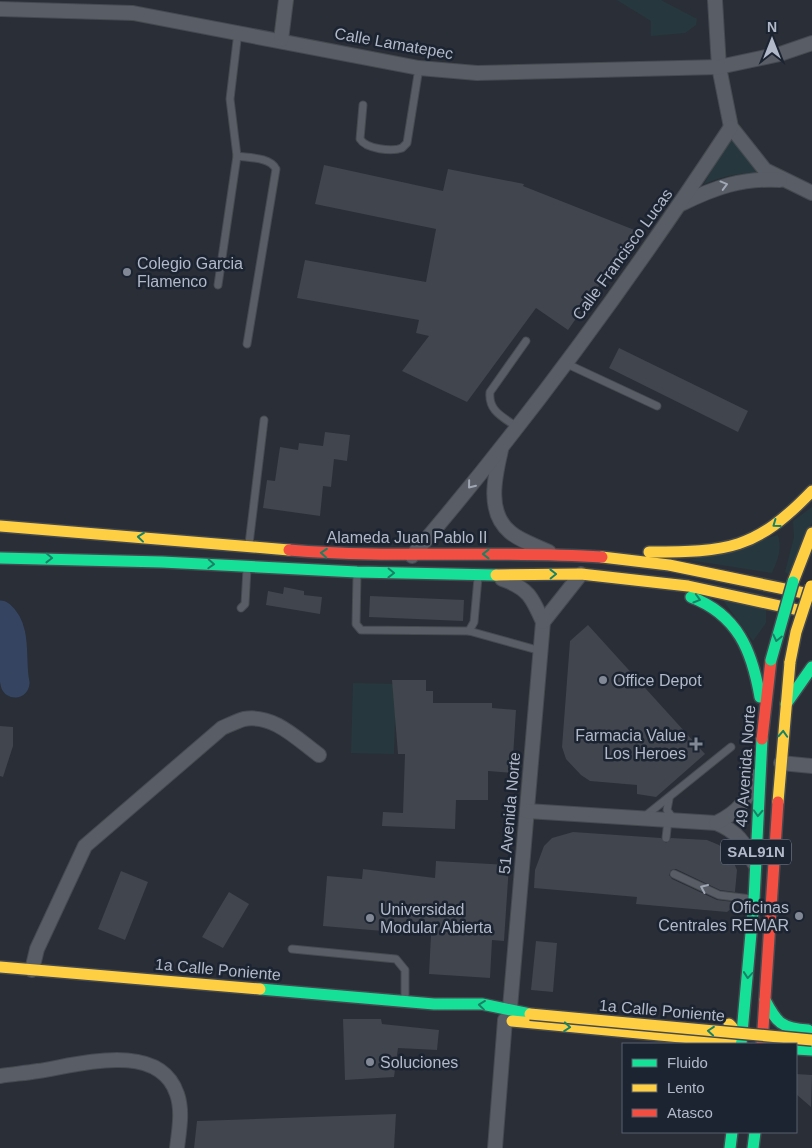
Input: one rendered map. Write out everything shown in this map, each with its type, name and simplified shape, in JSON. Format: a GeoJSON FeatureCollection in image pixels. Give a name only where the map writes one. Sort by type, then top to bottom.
{"type":"FeatureCollection","features":[{"type":"Feature","properties":{"kind":"main road"},"geometry":{"type":"LineString","coordinates":[[552,554],[720,550],[742,543],[771,528],[812,491]]}},
{"type":"Feature","properties":{"kind":"main road","name":"Alameda Juan Pablo II"},"geometry":{"type":"LineString","coordinates":[[0,526],[248,547],[412,556],[552,554],[669,565],[812,588]]}},
{"type":"Feature","properties":{"kind":"main road","name":"49 Avenida Norte"},"geometry":{"type":"LineString","coordinates":[[740,1043],[746,999],[754,900],[763,724],[771,660],[793,582],[812,533]]}},
{"type":"Feature","properties":{"kind":"main road","name":"Alameda Juan Pablo II"},"geometry":{"type":"LineString","coordinates":[[0,558],[247,566],[357,572],[484,575],[581,574],[688,586],[812,613]]}},
{"type":"Feature","properties":{"kind":"main road"},"geometry":{"type":"LineString","coordinates":[[581,574],[703,600],[719,610],[733,624],[747,649],[754,668],[763,724]]}},
{"type":"Feature","properties":{"kind":"main road","name":"SAL91N"},"geometry":{"type":"LineString","coordinates":[[762,1043],[785,706],[790,662],[796,632],[812,588]]}},
{"type":"Feature","properties":{"kind":"main road"},"geometry":{"type":"LineString","coordinates":[[785,706],[812,667]]}},
{"type":"Feature","properties":{"kind":"main road","name":"1a Calle Poniente"},"geometry":{"type":"LineString","coordinates":[[0,967],[434,1004],[451,1002],[504,1016],[724,1043]]}},
{"type":"Feature","properties":{"kind":"main road","name":"1a Calle Poniente"},"geometry":{"type":"LineString","coordinates":[[504,1016],[530,1005],[724,1023],[739,1014],[743,1009],[746,999]]}},
{"type":"Feature","properties":{"kind":"main road"},"geometry":{"type":"LineString","coordinates":[[765,1000],[774,1018],[785,1028]]}},
{"type":"Feature","properties":{"kind":"main road","name":"1a Calle Poniente"},"geometry":{"type":"LineString","coordinates":[[434,1004],[450,1012],[478,1016]]}},
{"type":"Feature","properties":{"kind":"main road","name":"1a Calle Poniente"},"geometry":{"type":"LineString","coordinates":[[504,1016],[530,1014],[812,1040]]}},
{"type":"Feature","properties":{"kind":"main road"},"geometry":{"type":"LineString","coordinates":[[724,1023],[731,1025],[733,1031],[731,1040],[724,1043]]}},
{"type":"Feature","properties":{"kind":"main road"},"geometry":{"type":"LineString","coordinates":[[778,1043],[777,1034],[779,1030],[785,1028],[812,1031]]}},
{"type":"Feature","properties":{"kind":"main road"},"geometry":{"type":"LineString","coordinates":[[797,1049],[812,1050]]}},
{"type":"Feature","properties":{"kind":"main road"},"geometry":{"type":"LineString","coordinates":[[730,1148],[732,1133]]}},
{"type":"Feature","properties":{"kind":"main road"},"geometry":{"type":"LineString","coordinates":[[753,1148],[755,1133]]}},
{"type":"Feature","properties":{"kind":"street"},"geometry":{"type":"LineString","coordinates":[[281,40],[286,0]]}},
{"type":"Feature","properties":{"kind":"street"},"geometry":{"type":"LineString","coordinates":[[715,0],[719,67],[731,127],[761,166],[783,180],[812,193]]}},
{"type":"Feature","properties":{"kind":"street","name":"Calle Lamatepec"},"geometry":{"type":"LineString","coordinates":[[0,9],[133,13],[419,68],[476,73],[719,67],[780,54],[812,43]]}},
{"type":"Feature","properties":{"kind":"street","name":"Calle Francisco Lucas"},"geometry":{"type":"LineString","coordinates":[[412,556],[517,427],[634,272],[731,127]]}},
{"type":"Feature","properties":{"kind":"street"},"geometry":{"type":"LineString","coordinates":[[679,205],[719,186],[751,180],[783,180]]}},
{"type":"Feature","properties":{"kind":"street","name":"Calle Francisco Lucas"},"geometry":{"type":"LineString","coordinates":[[501,447],[493,483],[498,516],[510,532],[552,554]]}},
{"type":"Feature","properties":{"kind":"street"},"geometry":{"type":"LineString","coordinates":[[484,575],[520,585],[528,592],[543,622],[581,574]]}},
{"type":"Feature","properties":{"kind":"street","name":"51 Avenida Norte"},"geometry":{"type":"LineString","coordinates":[[495,1148],[504,1016],[527,811],[543,622]]}},
{"type":"Feature","properties":{"kind":"street"},"geometry":{"type":"LineString","coordinates":[[32,970],[37,950],[85,846],[222,728],[244,719],[263,719],[281,726],[319,755]]}},
{"type":"Feature","properties":{"kind":"street"},"geometry":{"type":"LineString","coordinates":[[716,823],[731,815],[742,806],[754,783],[761,755]]}},
{"type":"Feature","properties":{"kind":"street"},"geometry":{"type":"LineString","coordinates":[[781,763],[812,766]]}},
{"type":"Feature","properties":{"kind":"street"},"geometry":{"type":"LineString","coordinates":[[527,811],[716,823],[738,836],[746,845],[755,866]]}},
{"type":"Feature","properties":{"kind":"street"},"geometry":{"type":"LineString","coordinates":[[0,1076],[39,1071],[80,1062],[112,1060],[138,1062],[156,1069],[172,1082],[178,1096],[181,1120],[177,1148]]}},
{"type":"Feature","properties":{"kind":"lane"},"geometry":{"type":"LineString","coordinates":[[218,285],[237,156],[230,99],[238,32]]}},
{"type":"Feature","properties":{"kind":"lane"},"geometry":{"type":"LineString","coordinates":[[363,105],[361,142],[366,146],[390,149],[402,148],[406,143],[419,68]]}},
{"type":"Feature","properties":{"kind":"lane"},"geometry":{"type":"LineString","coordinates":[[237,156],[266,161],[276,169],[247,344]]}},
{"type":"Feature","properties":{"kind":"lane"},"geometry":{"type":"LineString","coordinates":[[517,427],[493,410],[489,402],[490,392],[526,341]]}},
{"type":"Feature","properties":{"kind":"lane"},"geometry":{"type":"LineString","coordinates":[[565,363],[657,406]]}},
{"type":"Feature","properties":{"kind":"lane"},"geometry":{"type":"LineString","coordinates":[[248,547],[264,420]]}},
{"type":"Feature","properties":{"kind":"lane"},"geometry":{"type":"LineString","coordinates":[[241,608],[245,604],[247,566]]}},
{"type":"Feature","properties":{"kind":"lane"},"geometry":{"type":"LineString","coordinates":[[357,572],[356,624],[361,630],[469,631],[541,651]]}},
{"type":"Feature","properties":{"kind":"lane"},"geometry":{"type":"LineString","coordinates":[[469,631],[474,622],[484,575]]}},
{"type":"Feature","properties":{"kind":"lane"},"geometry":{"type":"LineString","coordinates":[[642,818],[670,798],[731,746]]}},
{"type":"Feature","properties":{"kind":"lane"},"geometry":{"type":"LineString","coordinates":[[666,838],[671,820],[666,810],[670,798]]}},
{"type":"Feature","properties":{"kind":"lane"},"geometry":{"type":"LineString","coordinates":[[674,874],[718,894],[754,900]]}},
{"type":"Feature","properties":{"kind":"lane"},"geometry":{"type":"LineString","coordinates":[[292,950],[396,959],[406,970],[406,1001]]}},
{"type":"Feature","properties":{"kind":"shaded area"},"geometry":{"type":"Polygon","coordinates":[[[617,0],[661,0],[697,19],[696,25],[685,33],[651,36],[651,21],[617,0]]]}},
{"type":"Feature","properties":{"kind":"shaded area"},"geometry":{"type":"Polygon","coordinates":[[[731,136],[745,157],[763,175],[733,175],[704,184],[731,136]]]}},
{"type":"Feature","properties":{"kind":"shaded area"},"geometry":{"type":"Polygon","coordinates":[[[812,507],[812,522],[791,576],[785,572],[794,537],[793,521],[812,507]]]}},
{"type":"Feature","properties":{"kind":"shaded area"},"geometry":{"type":"Polygon","coordinates":[[[778,535],[779,555],[772,573],[689,560],[778,535]]]}},
{"type":"Feature","properties":{"kind":"shaded area"},"geometry":{"type":"Polygon","coordinates":[[[722,599],[766,610],[766,623],[753,641],[722,599]]]}},
{"type":"Feature","properties":{"kind":"shaded area"},"geometry":{"type":"Polygon","coordinates":[[[353,683],[396,684],[394,754],[351,753],[353,683]]]}},
{"type":"Feature","properties":{"kind":"building"},"geometry":{"type":"Polygon","coordinates":[[[324,165],[443,191],[448,169],[524,184],[523,186],[637,231],[568,330],[536,308],[467,402],[402,371],[429,336],[416,333],[419,320],[297,298],[305,260],[426,282],[436,229],[315,204],[324,165]]]}},
{"type":"Feature","properties":{"kind":"building"},"geometry":{"type":"Polygon","coordinates":[[[619,348],[748,411],[738,432],[609,368],[619,348]]]}},
{"type":"Feature","properties":{"kind":"building"},"geometry":{"type":"Polygon","coordinates":[[[325,432],[350,435],[347,461],[334,459],[331,487],[323,486],[320,516],[263,508],[267,480],[275,481],[280,447],[298,450],[299,443],[323,446],[325,432]]]}},
{"type":"Feature","properties":{"kind":"building"},"geometry":{"type":"Polygon","coordinates":[[[284,587],[304,591],[304,595],[322,597],[320,614],[266,605],[268,591],[283,594],[284,587]]]}},
{"type":"Feature","properties":{"kind":"building"},"geometry":{"type":"Polygon","coordinates":[[[370,596],[464,600],[463,621],[369,617],[370,596]]]}},
{"type":"Feature","properties":{"kind":"building","name":"Office Depot"},"geometry":{"type":"Polygon","coordinates":[[[588,625],[705,754],[656,797],[637,794],[637,785],[590,781],[581,775],[566,759],[562,747],[570,641],[588,625]]]}},
{"type":"Feature","properties":{"kind":"building"},"geometry":{"type":"Polygon","coordinates":[[[392,680],[426,680],[426,691],[433,691],[433,703],[492,703],[492,708],[516,710],[512,773],[488,771],[488,800],[456,800],[455,829],[382,826],[383,812],[403,813],[405,754],[398,754],[392,680]]]}},
{"type":"Feature","properties":{"kind":"building"},"geometry":{"type":"Polygon","coordinates":[[[0,726],[13,727],[13,746],[3,777],[0,776],[0,726]]]}},
{"type":"Feature","properties":{"kind":"building"},"geometry":{"type":"Polygon","coordinates":[[[573,832],[661,838],[666,843],[671,838],[707,840],[719,845],[731,856],[737,870],[735,892],[720,890],[676,869],[671,870],[669,875],[672,879],[717,900],[734,902],[733,907],[727,912],[636,904],[637,897],[534,888],[535,870],[544,846],[552,838],[573,832]]]}},
{"type":"Feature","properties":{"kind":"building"},"geometry":{"type":"Polygon","coordinates":[[[436,861],[509,865],[504,941],[492,940],[490,978],[429,974],[431,935],[323,926],[327,876],[362,879],[363,869],[435,878],[436,861]]]}},
{"type":"Feature","properties":{"kind":"building"},"geometry":{"type":"Polygon","coordinates":[[[121,871],[148,882],[125,940],[98,929],[121,871]]]}},
{"type":"Feature","properties":{"kind":"building"},"geometry":{"type":"Polygon","coordinates":[[[229,892],[249,904],[223,948],[202,937],[229,892]]]}},
{"type":"Feature","properties":{"kind":"building"},"geometry":{"type":"Polygon","coordinates":[[[536,941],[557,943],[553,992],[531,990],[536,941]]]}},
{"type":"Feature","properties":{"kind":"building","name":"Soluciones"},"geometry":{"type":"Polygon","coordinates":[[[343,1019],[381,1019],[382,1024],[439,1030],[437,1050],[398,1048],[394,1077],[345,1080],[343,1019]]]}},
{"type":"Feature","properties":{"kind":"building"},"geometry":{"type":"Polygon","coordinates":[[[797,1074],[812,1075],[811,1107],[797,1095],[797,1074]]]}},
{"type":"Feature","properties":{"kind":"building"},"geometry":{"type":"Polygon","coordinates":[[[396,1114],[394,1148],[194,1148],[197,1121],[396,1114]]]}},
{"type":"Feature","properties":{"kind":"waterway"},"geometry":{"type":"LineString","coordinates":[[0,615],[6,621],[11,637],[15,683]]}},
{"type":"Feature","properties":{"kind":"traffic: fast"},"geometry":{"type":"LineString","coordinates":[[0,558],[162,562],[357,572],[496,575]]}},
{"type":"Feature","properties":{"kind":"traffic: fast"},"geometry":{"type":"LineString","coordinates":[[771,660],[793,582]]}},
{"type":"Feature","properties":{"kind":"traffic: fast"},"geometry":{"type":"LineString","coordinates":[[691,597],[720,614],[740,636],[752,664],[760,697]]}},
{"type":"Feature","properties":{"kind":"traffic: fast"},"geometry":{"type":"LineString","coordinates":[[786,704],[812,667]]}},
{"type":"Feature","properties":{"kind":"traffic: fast"},"geometry":{"type":"LineString","coordinates":[[741,1043],[754,900],[762,739]]}},
{"type":"Feature","properties":{"kind":"traffic: fast"},"geometry":{"type":"LineString","coordinates":[[260,989],[434,1004],[482,1004],[530,1014]]}},
{"type":"Feature","properties":{"kind":"traffic: fast"},"geometry":{"type":"LineString","coordinates":[[765,1000],[781,1023],[792,1028],[808,1030]]}},
{"type":"Feature","properties":{"kind":"traffic: fast"},"geometry":{"type":"LineString","coordinates":[[797,1049],[812,1050]]}},
{"type":"Feature","properties":{"kind":"traffic: fast"},"geometry":{"type":"LineString","coordinates":[[730,1148],[732,1133]]}},
{"type":"Feature","properties":{"kind":"traffic: fast"},"geometry":{"type":"LineString","coordinates":[[753,1148],[755,1133]]}},
{"type":"Feature","properties":{"kind":"traffic: slow"},"geometry":{"type":"LineString","coordinates":[[649,552],[700,551],[739,544],[774,525],[792,511],[812,491]]}},
{"type":"Feature","properties":{"kind":"traffic: slow"},"geometry":{"type":"LineString","coordinates":[[0,526],[289,550]]}},
{"type":"Feature","properties":{"kind":"traffic: slow"},"geometry":{"type":"LineString","coordinates":[[793,582],[812,533]]}},
{"type":"Feature","properties":{"kind":"traffic: slow"},"geometry":{"type":"LineString","coordinates":[[602,557],[669,565],[809,594]]}},
{"type":"Feature","properties":{"kind":"traffic: slow"},"geometry":{"type":"LineString","coordinates":[[496,575],[581,574],[688,586],[803,611]]}},
{"type":"Feature","properties":{"kind":"traffic: slow"},"geometry":{"type":"LineString","coordinates":[[790,662],[796,632],[811,586]]}},
{"type":"Feature","properties":{"kind":"traffic: slow"},"geometry":{"type":"LineString","coordinates":[[778,802],[790,662]]}},
{"type":"Feature","properties":{"kind":"traffic: slow"},"geometry":{"type":"LineString","coordinates":[[0,967],[260,989]]}},
{"type":"Feature","properties":{"kind":"traffic: slow"},"geometry":{"type":"LineString","coordinates":[[530,1014],[812,1040]]}},
{"type":"Feature","properties":{"kind":"traffic: slow"},"geometry":{"type":"LineString","coordinates":[[512,1021],[723,1041],[731,1040],[732,1027],[729,1024]]}},
{"type":"Feature","properties":{"kind":"traffic: jam"},"geometry":{"type":"LineString","coordinates":[[289,550],[367,554],[523,554],[602,557]]}},
{"type":"Feature","properties":{"kind":"traffic: jam"},"geometry":{"type":"LineString","coordinates":[[762,739],[771,660]]}},
{"type":"Feature","properties":{"kind":"traffic: jam"},"geometry":{"type":"LineString","coordinates":[[762,1043],[778,802]]}},
{"type":"Feature","properties":{"kind":"place","name":"Colegio Garcia Flamenco"},"geometry":{"type":"Point","coordinates":[127,272]}},
{"type":"Feature","properties":{"kind":"place","name":"Office Depot"},"geometry":{"type":"Point","coordinates":[603,680]}},
{"type":"Feature","properties":{"kind":"place","name":"Farmacia Value Los Heroes"},"geometry":{"type":"Point","coordinates":[696,744]}},
{"type":"Feature","properties":{"kind":"place","name":"Oficinas Centrales REMAR"},"geometry":{"type":"Point","coordinates":[799,916]}},
{"type":"Feature","properties":{"kind":"place","name":"Universidad Modular Abierta"},"geometry":{"type":"Point","coordinates":[370,918]}},
{"type":"Feature","properties":{"kind":"place","name":"Soluciones"},"geometry":{"type":"Point","coordinates":[370,1062]}}]}
